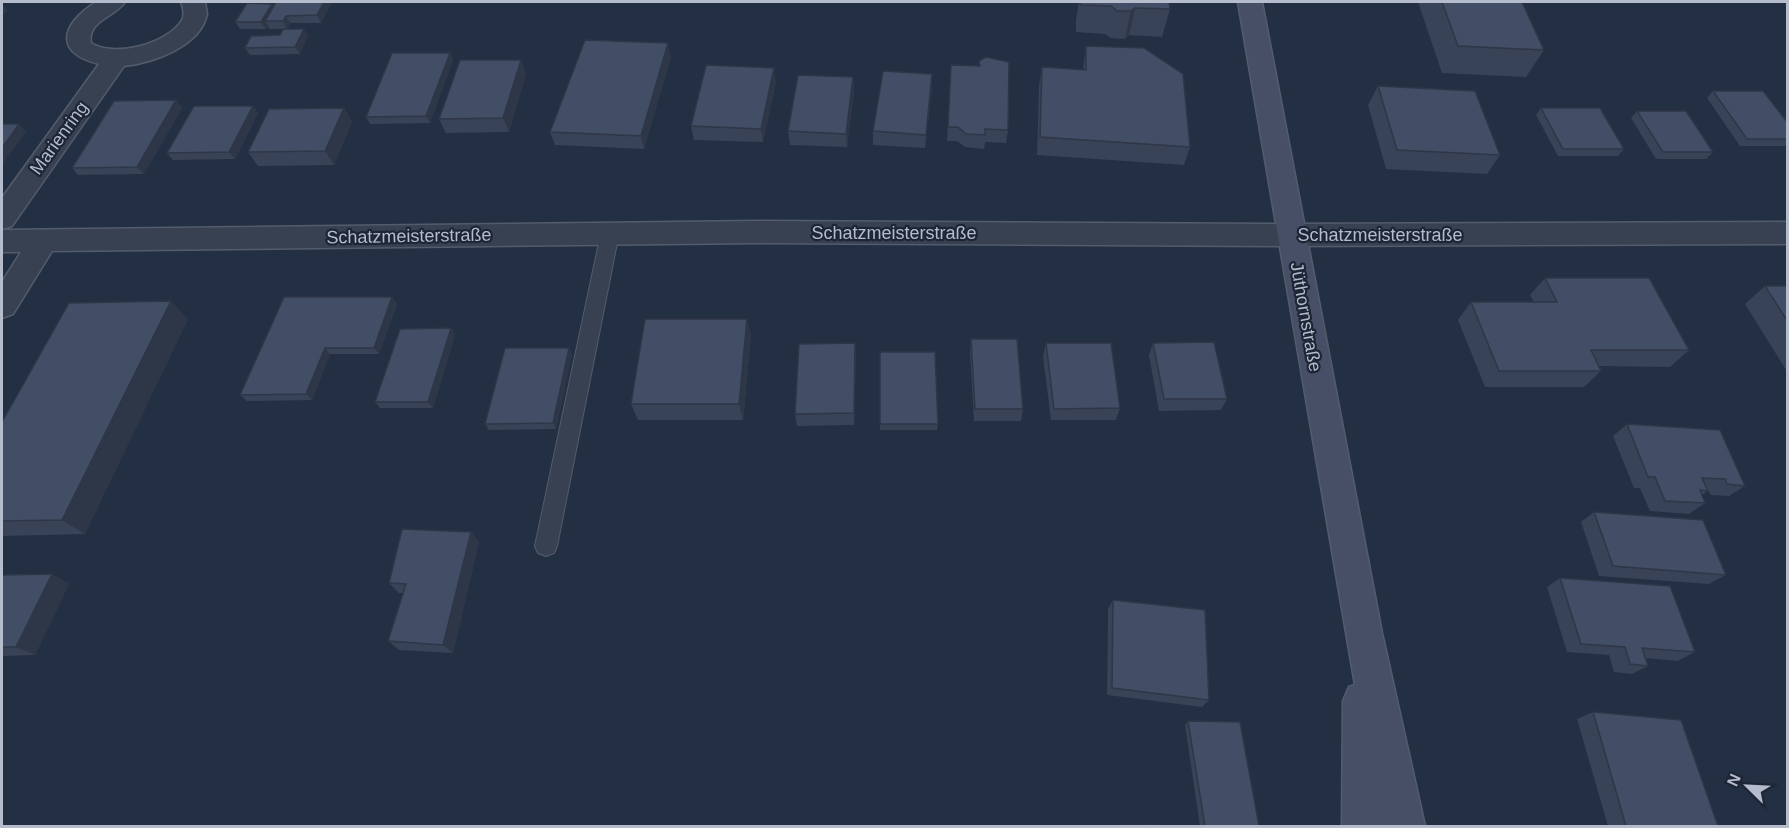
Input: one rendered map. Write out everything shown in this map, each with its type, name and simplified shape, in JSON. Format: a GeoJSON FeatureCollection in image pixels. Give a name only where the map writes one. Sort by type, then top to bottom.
{"type":"FeatureCollection","features":[{"type":"Feature","properties":{"kind":"street"},"geometry":{"type":"LineString","coordinates":[[113,2],[86,20],[80,29],[81,47],[89,53],[116,58],[151,51],[180,36],[195,17],[196,8],[193,2]]}},
{"type":"Feature","properties":{"kind":"street","name":"Jüthornstraße"},"geometry":{"type":"LineString","coordinates":[[1250,2],[1363,633],[1404,826]]}},
{"type":"Feature","properties":{"kind":"street","name":"Marienring"},"geometry":{"type":"LineString","coordinates":[[2,219],[116,58]]}},
{"type":"Feature","properties":{"kind":"street","name":"Schatzmeisterstraße"},"geometry":{"type":"LineString","coordinates":[[2,241],[610,233],[1291,235],[1788,233]]}},
{"type":"Feature","properties":{"kind":"street"},"geometry":{"type":"LineString","coordinates":[[2,306],[43,241]]}},
{"type":"Feature","properties":{"kind":"street","name":"Jüthornstraße"},"geometry":{"type":"LineString","coordinates":[[1363,633],[1363,826]]}},
{"type":"Feature","properties":{"kind":"lane"},"geometry":{"type":"LineString","coordinates":[[546,546],[610,233]]}},
{"type":"Feature","properties":{"kind":"building"},"geometry":{"type":"Polygon","coordinates":[[[276,2],[324,2],[317,15],[286,16],[283,21],[265,21],[276,2]]]}},
{"type":"Feature","properties":{"kind":"building"},"geometry":{"type":"Polygon","coordinates":[[[1081,2],[1169,2],[1170,9],[1135,8],[1131,11],[1117,11],[1111,6],[1081,5],[1081,2]]]}},
{"type":"Feature","properties":{"kind":"building"},"geometry":{"type":"Polygon","coordinates":[[[1442,2],[1522,2],[1544,50],[1458,46],[1442,2]]]}},
{"type":"Feature","properties":{"kind":"building"},"geometry":{"type":"Polygon","coordinates":[[[247,3],[272,4],[261,22],[235,22],[247,3]]]}},
{"type":"Feature","properties":{"kind":"building"},"geometry":{"type":"Polygon","coordinates":[[[283,29],[304,29],[295,47],[245,48],[251,36],[280,35],[283,29]]]}},
{"type":"Feature","properties":{"kind":"building"},"geometry":{"type":"Polygon","coordinates":[[[585,40],[668,43],[641,136],[550,132],[585,40]]]}},
{"type":"Feature","properties":{"kind":"building"},"geometry":{"type":"Polygon","coordinates":[[[1086,46],[1144,48],[1183,74],[1190,147],[1040,137],[1042,67],[1086,70],[1086,46]]]}},
{"type":"Feature","properties":{"kind":"building"},"geometry":{"type":"Polygon","coordinates":[[[392,53],[450,53],[426,116],[366,117],[392,53]]]}},
{"type":"Feature","properties":{"kind":"building"},"geometry":{"type":"Polygon","coordinates":[[[986,57],[1009,62],[1008,130],[985,129],[985,135],[966,134],[958,127],[948,127],[951,65],[980,66],[979,61],[986,57]]]}},
{"type":"Feature","properties":{"kind":"building"},"geometry":{"type":"Polygon","coordinates":[[[460,60],[521,60],[503,118],[439,119],[460,60]]]}},
{"type":"Feature","properties":{"kind":"building"},"geometry":{"type":"Polygon","coordinates":[[[706,65],[774,68],[761,129],[691,126],[706,65]]]}},
{"type":"Feature","properties":{"kind":"building"},"geometry":{"type":"Polygon","coordinates":[[[883,71],[932,74],[926,135],[873,131],[883,71]]]}},
{"type":"Feature","properties":{"kind":"building"},"geometry":{"type":"Polygon","coordinates":[[[798,75],[853,77],[846,134],[788,131],[798,75]]]}},
{"type":"Feature","properties":{"kind":"building"},"geometry":{"type":"Polygon","coordinates":[[[1378,86],[1475,91],[1500,155],[1397,150],[1378,86]]]}},
{"type":"Feature","properties":{"kind":"building"},"geometry":{"type":"Polygon","coordinates":[[[1713,91],[1763,91],[1788,123],[1788,139],[1747,139],[1713,91]]]}},
{"type":"Feature","properties":{"kind":"building"},"geometry":{"type":"Polygon","coordinates":[[[176,100],[137,167],[72,168],[114,101],[176,100]]]}},
{"type":"Feature","properties":{"kind":"building"},"geometry":{"type":"Polygon","coordinates":[[[194,106],[253,106],[229,152],[167,153],[194,106]]]}},
{"type":"Feature","properties":{"kind":"building"},"geometry":{"type":"Polygon","coordinates":[[[344,108],[325,151],[248,152],[269,109],[344,108]]]}},
{"type":"Feature","properties":{"kind":"building"},"geometry":{"type":"Polygon","coordinates":[[[1541,108],[1600,108],[1624,149],[1563,149],[1541,108]]]}},
{"type":"Feature","properties":{"kind":"building"},"geometry":{"type":"Polygon","coordinates":[[[1637,111],[1686,111],[1713,152],[1663,152],[1637,111]]]}},
{"type":"Feature","properties":{"kind":"building"},"geometry":{"type":"Polygon","coordinates":[[[2,124],[19,124],[2,148],[2,124]]]}},
{"type":"Feature","properties":{"kind":"building"},"geometry":{"type":"Polygon","coordinates":[[[1545,278],[1649,278],[1689,350],[1591,350],[1601,371],[1499,371],[1471,302],[1557,302],[1545,278]]]}},
{"type":"Feature","properties":{"kind":"building"},"geometry":{"type":"Polygon","coordinates":[[[1765,286],[1788,286],[1788,322],[1765,286]]]}},
{"type":"Feature","properties":{"kind":"building"},"geometry":{"type":"Polygon","coordinates":[[[284,297],[392,297],[374,348],[325,348],[306,394],[240,395],[284,297]]]}},
{"type":"Feature","properties":{"kind":"building"},"geometry":{"type":"Polygon","coordinates":[[[171,301],[62,520],[2,521],[2,422],[69,303],[171,301]]]}},
{"type":"Feature","properties":{"kind":"building"},"geometry":{"type":"Polygon","coordinates":[[[645,319],[747,319],[739,404],[631,404],[645,319]]]}},
{"type":"Feature","properties":{"kind":"building"},"geometry":{"type":"Polygon","coordinates":[[[451,328],[428,402],[375,402],[400,329],[451,328]]]}},
{"type":"Feature","properties":{"kind":"building"},"geometry":{"type":"Polygon","coordinates":[[[971,339],[1017,339],[1023,409],[975,409],[971,339]]]}},
{"type":"Feature","properties":{"kind":"building"},"geometry":{"type":"Polygon","coordinates":[[[1214,342],[1227,399],[1164,399],[1153,343],[1214,342]]]}},
{"type":"Feature","properties":{"kind":"building"},"geometry":{"type":"Polygon","coordinates":[[[855,343],[854,413],[795,414],[799,344],[855,343]]]}},
{"type":"Feature","properties":{"kind":"building"},"geometry":{"type":"Polygon","coordinates":[[[1046,343],[1111,343],[1120,408],[1054,409],[1046,343]]]}},
{"type":"Feature","properties":{"kind":"building"},"geometry":{"type":"Polygon","coordinates":[[[505,348],[569,348],[553,423],[485,424],[505,348]]]}},
{"type":"Feature","properties":{"kind":"building"},"geometry":{"type":"Polygon","coordinates":[[[880,352],[935,352],[938,424],[880,424],[880,352]]]}},
{"type":"Feature","properties":{"kind":"building"},"geometry":{"type":"Polygon","coordinates":[[[1627,424],[1720,430],[1745,486],[1727,484],[1725,479],[1702,478],[1708,491],[1700,490],[1705,503],[1665,501],[1655,477],[1648,477],[1627,424]]]}},
{"type":"Feature","properties":{"kind":"building"},"geometry":{"type":"Polygon","coordinates":[[[1594,512],[1703,520],[1726,575],[1613,566],[1594,512]]]}},
{"type":"Feature","properties":{"kind":"building"},"geometry":{"type":"Polygon","coordinates":[[[402,529],[471,532],[443,645],[388,641],[406,584],[389,583],[402,529]]]}},
{"type":"Feature","properties":{"kind":"building"},"geometry":{"type":"Polygon","coordinates":[[[52,574],[16,647],[2,647],[2,575],[52,574]]]}},
{"type":"Feature","properties":{"kind":"building"},"geometry":{"type":"Polygon","coordinates":[[[1560,578],[1670,586],[1695,652],[1642,648],[1648,666],[1630,664],[1625,647],[1581,644],[1560,578]]]}},
{"type":"Feature","properties":{"kind":"building"},"geometry":{"type":"Polygon","coordinates":[[[1113,600],[1205,610],[1209,700],[1112,688],[1113,600]]]}},
{"type":"Feature","properties":{"kind":"building"},"geometry":{"type":"Polygon","coordinates":[[[1593,712],[1681,720],[1718,826],[1626,826],[1593,712]]]}},
{"type":"Feature","properties":{"kind":"building"},"geometry":{"type":"Polygon","coordinates":[[[1188,721],[1240,722],[1259,826],[1205,826],[1188,721]]]}},
{"type":"Feature","properties":{"kind":"building"},"geometry":{"type":"Polygon","coordinates":[[[1158,825],[1158,826],[1061,826],[1158,825]]]}}]}
